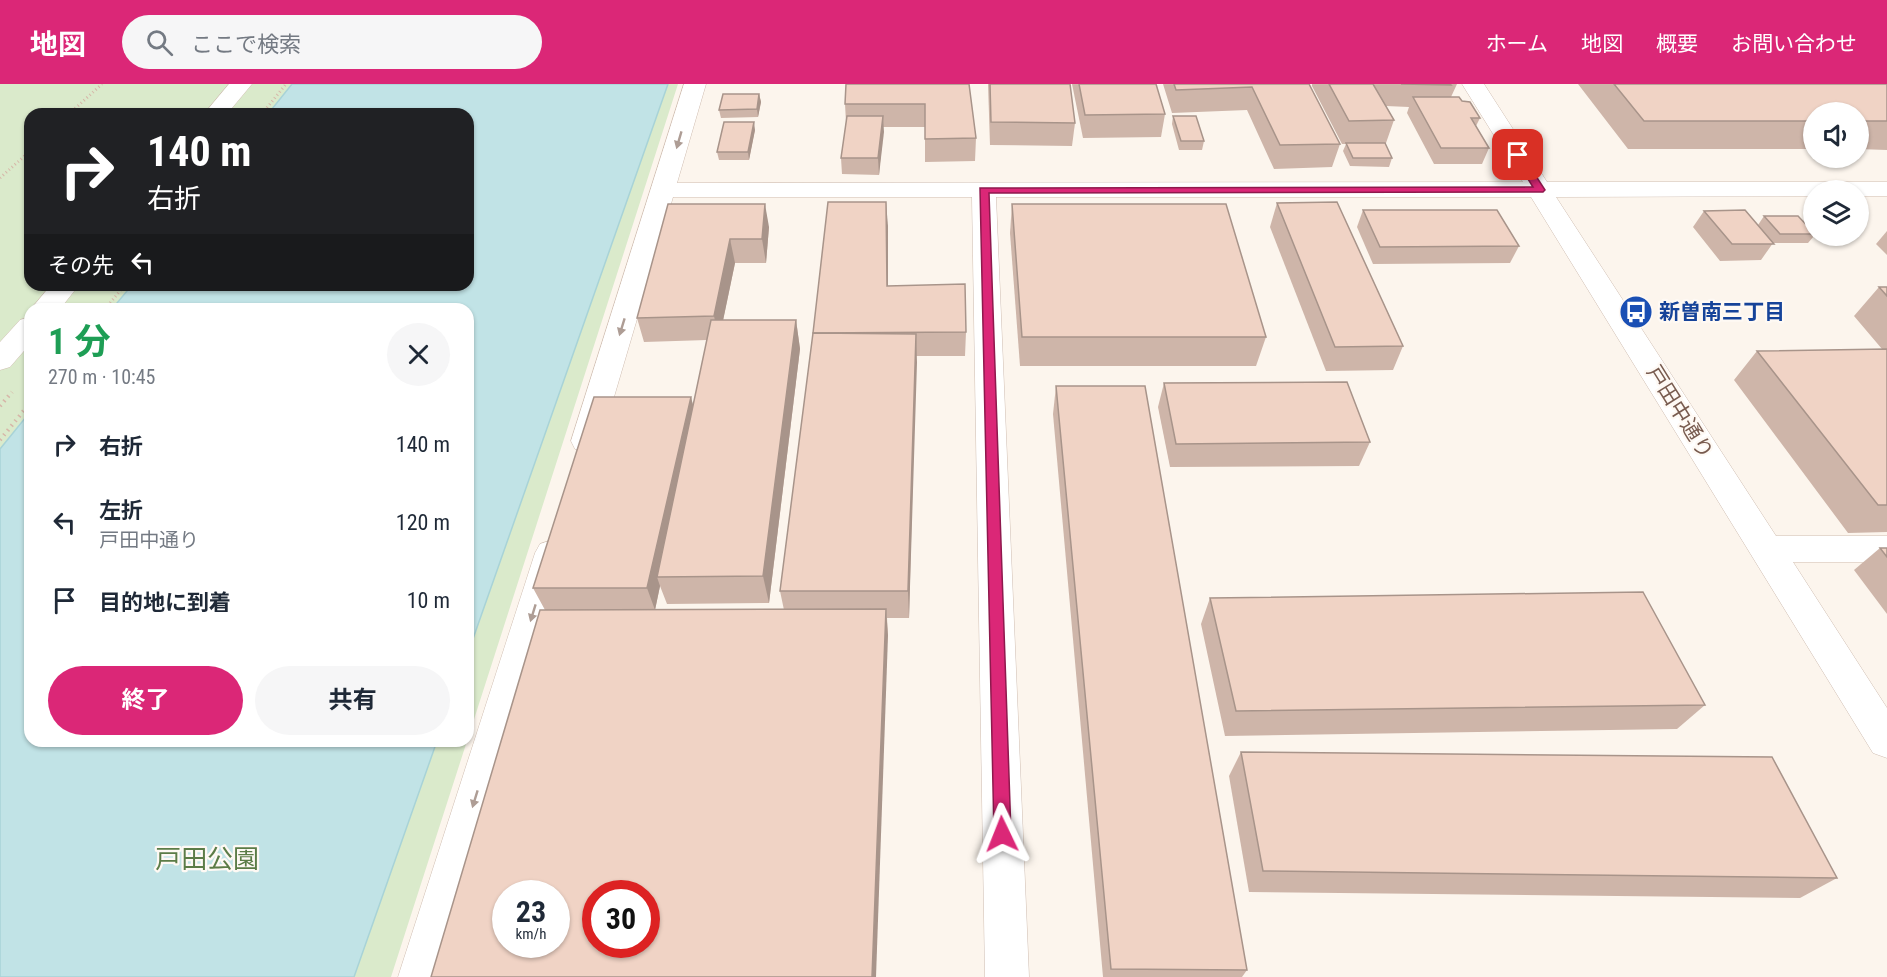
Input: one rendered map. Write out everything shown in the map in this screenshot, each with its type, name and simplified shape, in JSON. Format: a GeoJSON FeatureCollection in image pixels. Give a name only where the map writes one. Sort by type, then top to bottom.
{"type":"FeatureCollection","features":[{"type":"Feature","properties":{"kind":"street"},"geometry":{"type":"LineString","coordinates":[[220,108],[241,84]]}},
{"type":"Feature","properties":{"kind":"street"},"geometry":{"type":"LineString","coordinates":[[579,464],[695,84]]}},
{"type":"Feature","properties":{"kind":"street","name":"戸田中通り"},"geometry":{"type":"LineString","coordinates":[[1473,84],[1887,741]]}},
{"type":"Feature","properties":{"kind":"street"},"geometry":{"type":"LineString","coordinates":[[664,190],[1887,189]]}},
{"type":"Feature","properties":{"kind":"street"},"geometry":{"type":"LineString","coordinates":[[984,190],[1007,977]]}},
{"type":"Feature","properties":{"kind":"street"},"geometry":{"type":"LineString","coordinates":[[50,303],[61,291]]}},
{"type":"Feature","properties":{"kind":"street"},"geometry":{"type":"LineString","coordinates":[[0,360],[24,333]]}},
{"type":"Feature","properties":{"kind":"street"},"geometry":{"type":"LineString","coordinates":[[420,977],[562,521]]}},
{"type":"Feature","properties":{"kind":"street"},"geometry":{"type":"LineString","coordinates":[[1767,549],[1887,549]]}},
{"type":"Feature","properties":{"kind":"path"},"geometry":{"type":"LineString","coordinates":[[76,108],[102,84]]}},
{"type":"Feature","properties":{"kind":"path"},"geometry":{"type":"LineString","coordinates":[[267,108],[286,84]]}},
{"type":"Feature","properties":{"kind":"path"},"geometry":{"type":"LineString","coordinates":[[0,178],[24,156]]}},
{"type":"Feature","properties":{"kind":"path"},"geometry":{"type":"LineString","coordinates":[[110,303],[120,291]]}},
{"type":"Feature","properties":{"kind":"path"},"geometry":{"type":"LineString","coordinates":[[0,440],[24,410]]}},
{"type":"Feature","properties":{"kind":"green space","name":"戸田公園"},"geometry":{"type":"Polygon","coordinates":[[[0,84],[678,84],[474,719],[474,303],[24,303],[24,747],[465,747],[391,977],[0,977],[0,84]]]}},
{"type":"Feature","properties":{"kind":"water"},"geometry":{"type":"Polygon","coordinates":[[[292,84],[668,84],[474,636],[474,303],[117,303],[127,291],[474,291],[474,108],[273,108],[292,84]]]}},
{"type":"Feature","properties":{"kind":"water"},"geometry":{"type":"Polygon","coordinates":[[[24,419],[24,747],[435,747],[354,977],[0,977],[0,449],[24,419]]]}},
{"type":"Feature","properties":{"kind":"building"},"geometry":{"type":"Polygon","coordinates":[[[846,84],[969,84],[976,138],[925,139],[925,104],[845,104],[846,84]]]}},
{"type":"Feature","properties":{"kind":"building"},"geometry":{"type":"Polygon","coordinates":[[[990,84],[1070,84],[1075,123],[991,122],[990,84]]]}},
{"type":"Feature","properties":{"kind":"building"},"geometry":{"type":"Polygon","coordinates":[[[1079,84],[1156,84],[1165,114],[1085,115],[1079,84]]]}},
{"type":"Feature","properties":{"kind":"building"},"geometry":{"type":"Polygon","coordinates":[[[1174,84],[1309,84],[1340,144],[1280,145],[1252,87],[1176,90],[1174,84]]]}},
{"type":"Feature","properties":{"kind":"building"},"geometry":{"type":"Polygon","coordinates":[[[1329,84],[1373,84],[1394,120],[1349,121],[1329,84]]]}},
{"type":"Feature","properties":{"kind":"building"},"geometry":{"type":"Polygon","coordinates":[[[1401,84],[1450,84],[1451,85],[1401,84]]]}},
{"type":"Feature","properties":{"kind":"building"},"geometry":{"type":"Polygon","coordinates":[[[1614,84],[1887,84],[1887,121],[1869,121],[1869,102],[1803,102],[1803,121],[1644,121],[1614,84]]]}},
{"type":"Feature","properties":{"kind":"building"},"geometry":{"type":"Polygon","coordinates":[[[723,94],[759,94],[757,109],[719,110],[723,94]]]}},
{"type":"Feature","properties":{"kind":"building"},"geometry":{"type":"Polygon","coordinates":[[[1413,97],[1459,97],[1462,101],[1470,102],[1480,118],[1471,118],[1489,148],[1441,148],[1413,97]]]}},
{"type":"Feature","properties":{"kind":"building"},"geometry":{"type":"Polygon","coordinates":[[[847,116],[883,116],[878,158],[841,158],[847,116]]]}},
{"type":"Feature","properties":{"kind":"building"},"geometry":{"type":"Polygon","coordinates":[[[1173,116],[1196,116],[1204,141],[1181,141],[1173,116]]]}},
{"type":"Feature","properties":{"kind":"building"},"geometry":{"type":"Polygon","coordinates":[[[724,122],[754,122],[748,152],[717,152],[724,122]]]}},
{"type":"Feature","properties":{"kind":"building"},"geometry":{"type":"Polygon","coordinates":[[[1346,143],[1385,143],[1392,158],[1353,158],[1346,143]]]}},
{"type":"Feature","properties":{"kind":"building"},"geometry":{"type":"Polygon","coordinates":[[[828,202],[886,202],[887,286],[965,284],[966,332],[813,333],[828,202]]]}},
{"type":"Feature","properties":{"kind":"building"},"geometry":{"type":"Polygon","coordinates":[[[1337,202],[1403,346],[1335,347],[1277,203],[1337,202]]]}},
{"type":"Feature","properties":{"kind":"building"},"geometry":{"type":"Polygon","coordinates":[[[668,204],[765,204],[762,239],[730,239],[714,316],[637,318],[668,204]]]}},
{"type":"Feature","properties":{"kind":"building"},"geometry":{"type":"Polygon","coordinates":[[[1012,204],[1226,204],[1266,337],[1022,337],[1012,204]]]}},
{"type":"Feature","properties":{"kind":"building"},"geometry":{"type":"Polygon","coordinates":[[[1363,210],[1497,210],[1519,246],[1380,247],[1363,210]]]}},
{"type":"Feature","properties":{"kind":"building"},"geometry":{"type":"Polygon","coordinates":[[[1745,210],[1774,244],[1732,244],[1704,211],[1745,210]]]}},
{"type":"Feature","properties":{"kind":"building"},"geometry":{"type":"Polygon","coordinates":[[[1764,216],[1798,216],[1803,221],[1803,234],[1780,234],[1764,216]]]}},
{"type":"Feature","properties":{"kind":"building"},"geometry":{"type":"Polygon","coordinates":[[[1879,287],[1887,287],[1887,296],[1879,287]]]}},
{"type":"Feature","properties":{"kind":"building"},"geometry":{"type":"Polygon","coordinates":[[[711,320],[796,320],[763,576],[657,577],[711,320]]]}},
{"type":"Feature","properties":{"kind":"building"},"geometry":{"type":"Polygon","coordinates":[[[813,333],[916,334],[908,591],[780,591],[813,333]]]}},
{"type":"Feature","properties":{"kind":"building"},"geometry":{"type":"Polygon","coordinates":[[[1887,349],[1887,505],[1878,505],[1757,351],[1887,349]]]}},
{"type":"Feature","properties":{"kind":"building"},"geometry":{"type":"Polygon","coordinates":[[[1347,382],[1370,442],[1176,444],[1164,383],[1347,382]]]}},
{"type":"Feature","properties":{"kind":"building"},"geometry":{"type":"Polygon","coordinates":[[[1056,386],[1145,386],[1247,970],[1111,969],[1056,386]]]}},
{"type":"Feature","properties":{"kind":"building"},"geometry":{"type":"Polygon","coordinates":[[[594,397],[691,397],[647,588],[533,588],[594,397]]]}},
{"type":"Feature","properties":{"kind":"building"},"geometry":{"type":"Polygon","coordinates":[[[1880,548],[1887,548],[1887,557],[1880,548]]]}},
{"type":"Feature","properties":{"kind":"building"},"geometry":{"type":"Polygon","coordinates":[[[1643,592],[1705,705],[1236,711],[1210,598],[1643,592]]]}},
{"type":"Feature","properties":{"kind":"building"},"geometry":{"type":"Polygon","coordinates":[[[886,609],[872,977],[431,977],[540,610],[886,609]]]}},
{"type":"Feature","properties":{"kind":"building"},"geometry":{"type":"Polygon","coordinates":[[[1241,752],[1772,757],[1837,878],[1263,871],[1241,752]]]}},
{"type":"Feature","properties":{"kind":"place","name":"新曽南三丁目"},"geometry":{"type":"Point","coordinates":[1636,312]}},
{"type":"Feature","properties":{"kind":"route"},"geometry":{"type":"LineString","coordinates":[[1002,834],[984,190],[1540,190],[1518,155]]}}]}
